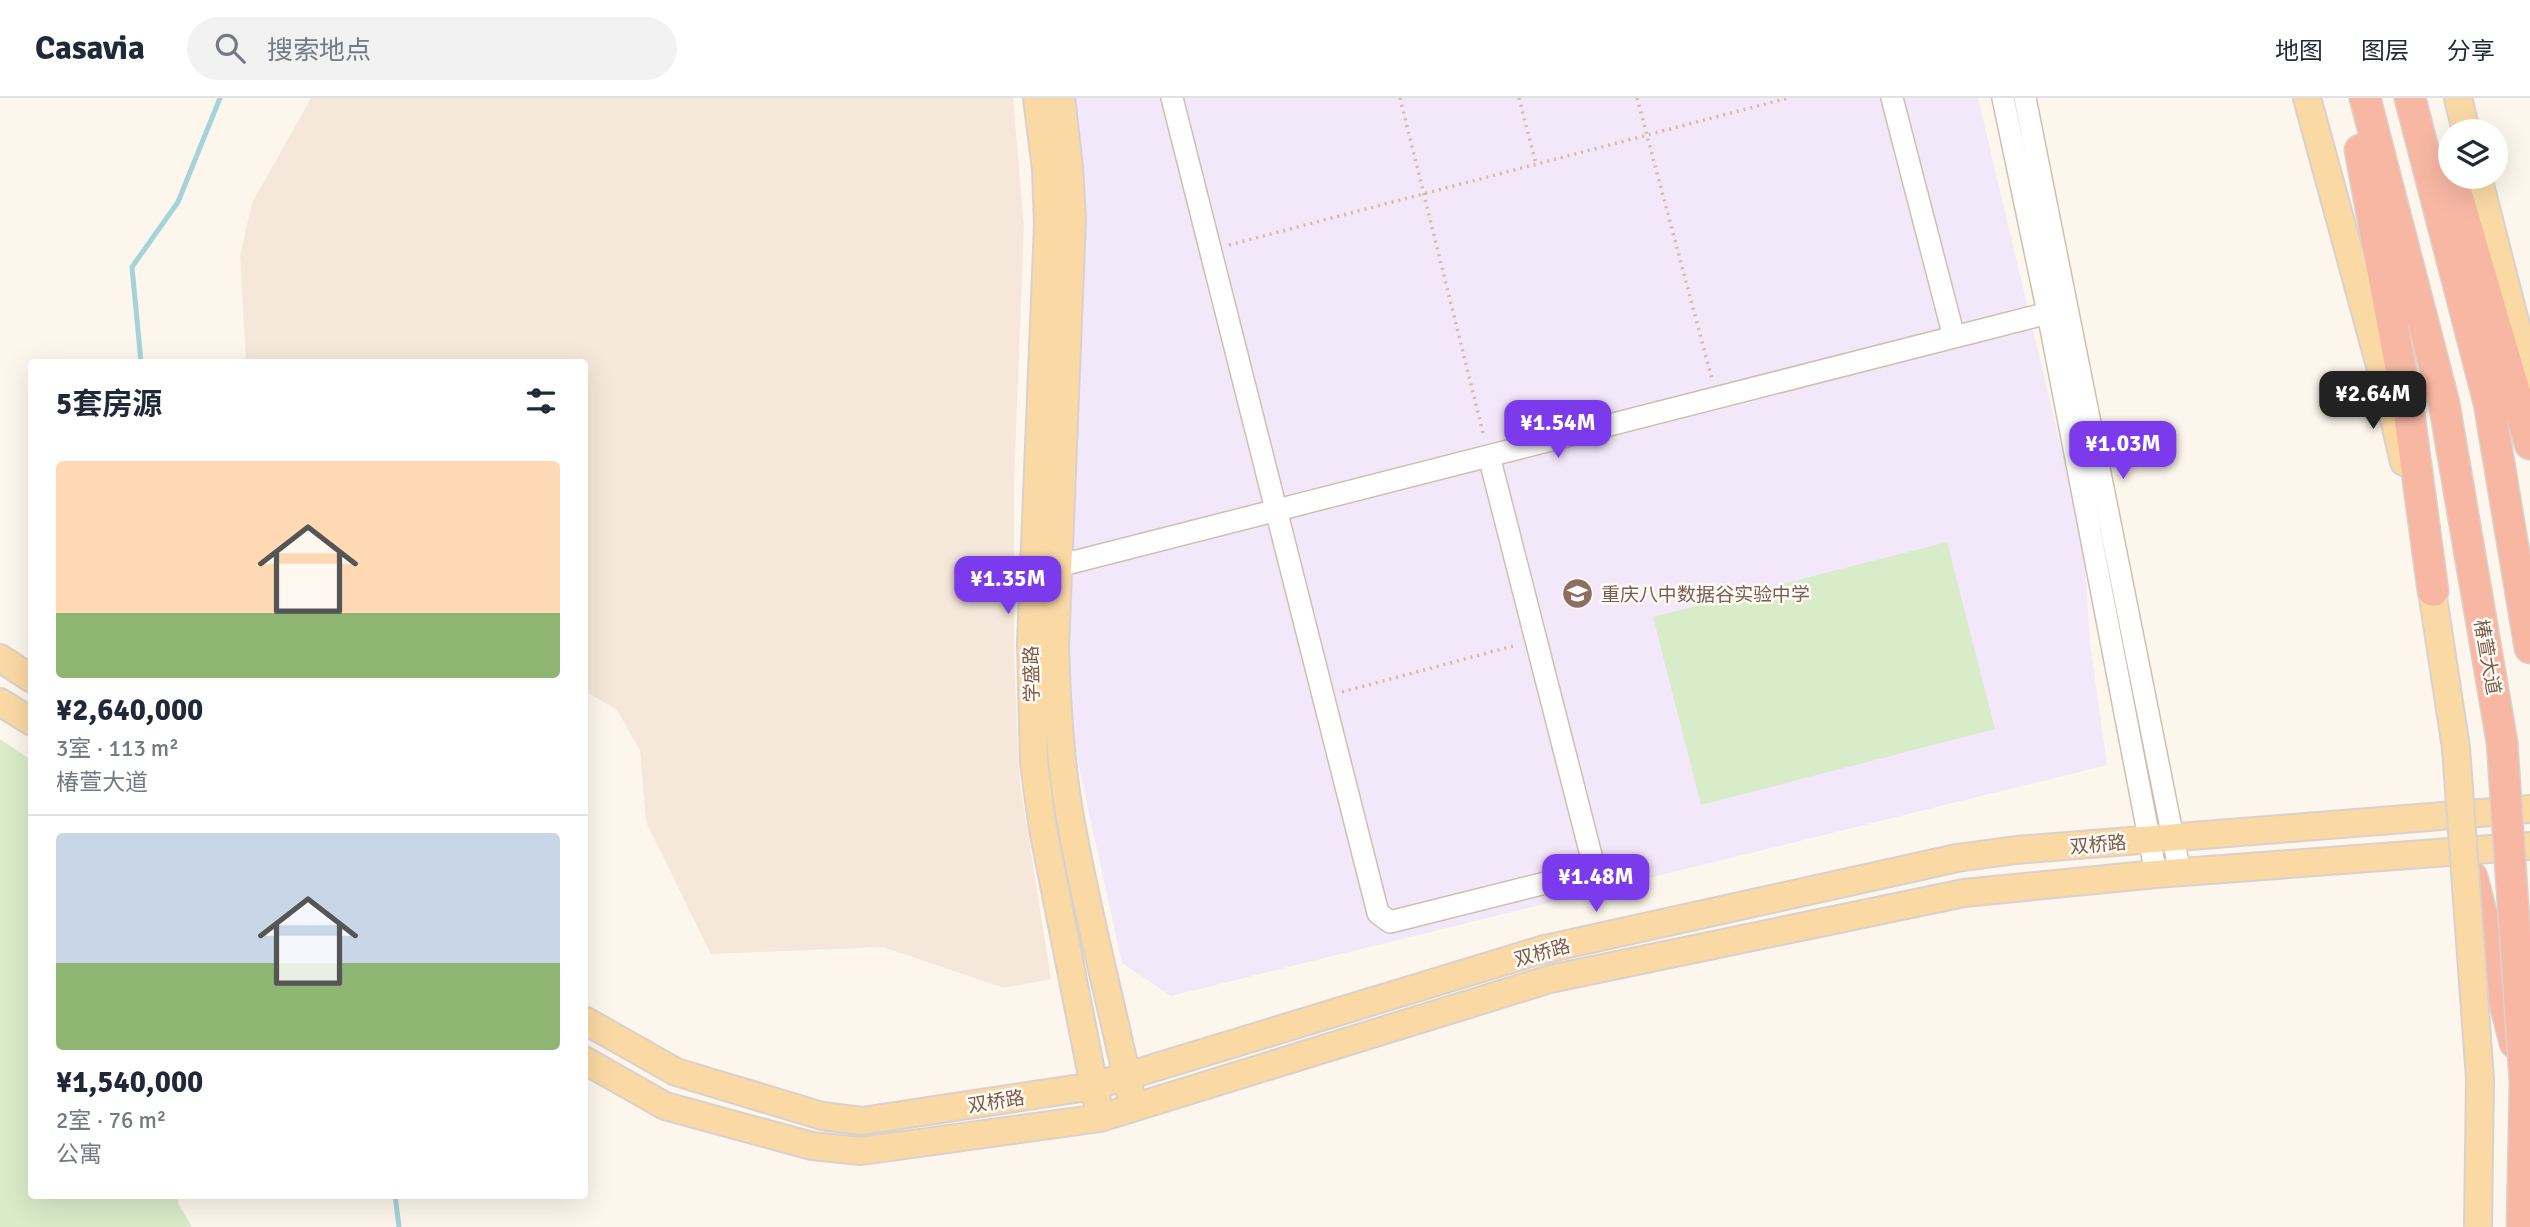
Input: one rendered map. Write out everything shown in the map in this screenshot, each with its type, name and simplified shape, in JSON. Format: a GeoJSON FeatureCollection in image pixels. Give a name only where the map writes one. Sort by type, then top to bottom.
{"type":"FeatureCollection","features":[{"type":"Feature","properties":{"kind":"highway"},"geometry":{"type":"LineString","coordinates":[[2410,98],[2489,403],[2530,648]]}},
{"type":"Feature","properties":{"kind":"highway"},"geometry":{"type":"LineString","coordinates":[[2429,98],[2438,128]]}},
{"type":"Feature","properties":{"kind":"highway"},"geometry":{"type":"LineString","coordinates":[[2359,100],[2409,413],[2434,591]]}},
{"type":"Feature","properties":{"kind":"highway","name":"椿萱大道"},"geometry":{"type":"LineString","coordinates":[[2359,100],[2444,402],[2502,742],[2525,1082],[2522,1227]]}},
{"type":"Feature","properties":{"kind":"highway"},"geometry":{"type":"LineString","coordinates":[[2456,189],[2530,444]]}},
{"type":"Feature","properties":{"kind":"highway"},"geometry":{"type":"LineString","coordinates":[[2465,853],[2525,1082]]}},
{"type":"Feature","properties":{"kind":"main road","name":"学盛路"},"geometry":{"type":"LineString","coordinates":[[1037,98],[1046,169],[1048,225],[1031,643],[1034,764],[1043,829],[1100,1118]]}},
{"type":"Feature","properties":{"kind":"main road","name":"学盛路"},"geometry":{"type":"LineString","coordinates":[[1061,98],[1072,219],[1055,648],[1062,760],[1070,819],[1133,1108]]}},
{"type":"Feature","properties":{"kind":"main road"},"geometry":{"type":"LineString","coordinates":[[2458,98],[2463,119]]}},
{"type":"Feature","properties":{"kind":"main road"},"geometry":{"type":"LineString","coordinates":[[2309,104],[2391,406],[2434,591],[2456,748],[2465,853],[2480,1079],[2479,1227]]}},
{"type":"Feature","properties":{"kind":"main road"},"geometry":{"type":"LineString","coordinates":[[2481,189],[2530,380]]}},
{"type":"Feature","properties":{"kind":"main road"},"geometry":{"type":"LineString","coordinates":[[0,659],[28,676]]}},
{"type":"Feature","properties":{"kind":"main road"},"geometry":{"type":"LineString","coordinates":[[0,702],[28,720]]}},
{"type":"Feature","properties":{"kind":"main road","name":"双桥路"},"geometry":{"type":"LineString","coordinates":[[588,1022],[677,1072],[822,1116],[862,1121],[1094,1086],[1541,950],[1957,858],[2162,838],[2530,809]]}},
{"type":"Feature","properties":{"kind":"main road","name":"双桥路"},"geometry":{"type":"LineString","coordinates":[[588,1062],[665,1106],[812,1146],[861,1151],[1100,1118],[1550,979],[1964,893],[2168,873],[2530,846]]}},
{"type":"Feature","properties":{"kind":"street"},"geometry":{"type":"LineString","coordinates":[[1172,98],[1378,913],[1390,922],[1581,874],[1591,855],[1489,456]]}},
{"type":"Feature","properties":{"kind":"street"},"geometry":{"type":"LineString","coordinates":[[1892,98],[1954,337]]}},
{"type":"Feature","properties":{"kind":"street"},"geometry":{"type":"LineString","coordinates":[[2003,98],[2162,838]]}},
{"type":"Feature","properties":{"kind":"street"},"geometry":{"type":"LineString","coordinates":[[2025,98],[2168,873]]}},
{"type":"Feature","properties":{"kind":"street"},"geometry":{"type":"LineString","coordinates":[[1058,566],[2048,313]]}},
{"type":"Feature","properties":{"kind":"path"},"geometry":{"type":"LineString","coordinates":[[1400,98],[1489,456]]}},
{"type":"Feature","properties":{"kind":"path"},"geometry":{"type":"LineString","coordinates":[[1519,98],[1536,164]]}},
{"type":"Feature","properties":{"kind":"path"},"geometry":{"type":"LineString","coordinates":[[1637,98],[1717,398]]}},
{"type":"Feature","properties":{"kind":"path"},"geometry":{"type":"LineString","coordinates":[[1210,250],[1788,98]]}},
{"type":"Feature","properties":{"kind":"path"},"geometry":{"type":"LineString","coordinates":[[1323,697],[1536,640]]}},
{"type":"Feature","properties":{"kind":"shaded area"},"geometry":{"type":"Polygon","coordinates":[[[311,98],[1013,98],[1024,226],[1014,481],[1014,651],[1019,777],[1051,979],[1004,988],[883,947],[711,954],[646,822],[640,751],[617,710],[588,693],[588,359],[246,359],[240,256],[252,203],[311,98]]]}},
{"type":"Feature","properties":{"kind":"shaded area","name":"重庆八中数据谷实验中学"},"geometry":{"type":"Polygon","coordinates":[[[1074,98],[1978,98],[2084,545],[2090,643],[2107,765],[1171,996],[1122,963],[1070,726],[1066,650],[1074,98]]]}},
{"type":"Feature","properties":{"kind":"green space"},"geometry":{"type":"Polygon","coordinates":[[[1947,542],[1995,729],[1701,805],[1653,617],[1947,542]]]}},
{"type":"Feature","properties":{"kind":"green space"},"geometry":{"type":"Polygon","coordinates":[[[0,739],[28,758],[28,1199],[178,1199],[192,1227],[0,1227],[0,739]]]}},
{"type":"Feature","properties":{"kind":"waterway"},"geometry":{"type":"LineString","coordinates":[[141,359],[132,267],[178,202],[220,98]]}},
{"type":"Feature","properties":{"kind":"waterway"},"geometry":{"type":"LineString","coordinates":[[396,1199],[399,1227]]}},
{"type":"Feature","properties":{"kind":"place","name":"重庆八中数据谷实验中学"},"geometry":{"type":"Point","coordinates":[1578,594]}}]}
